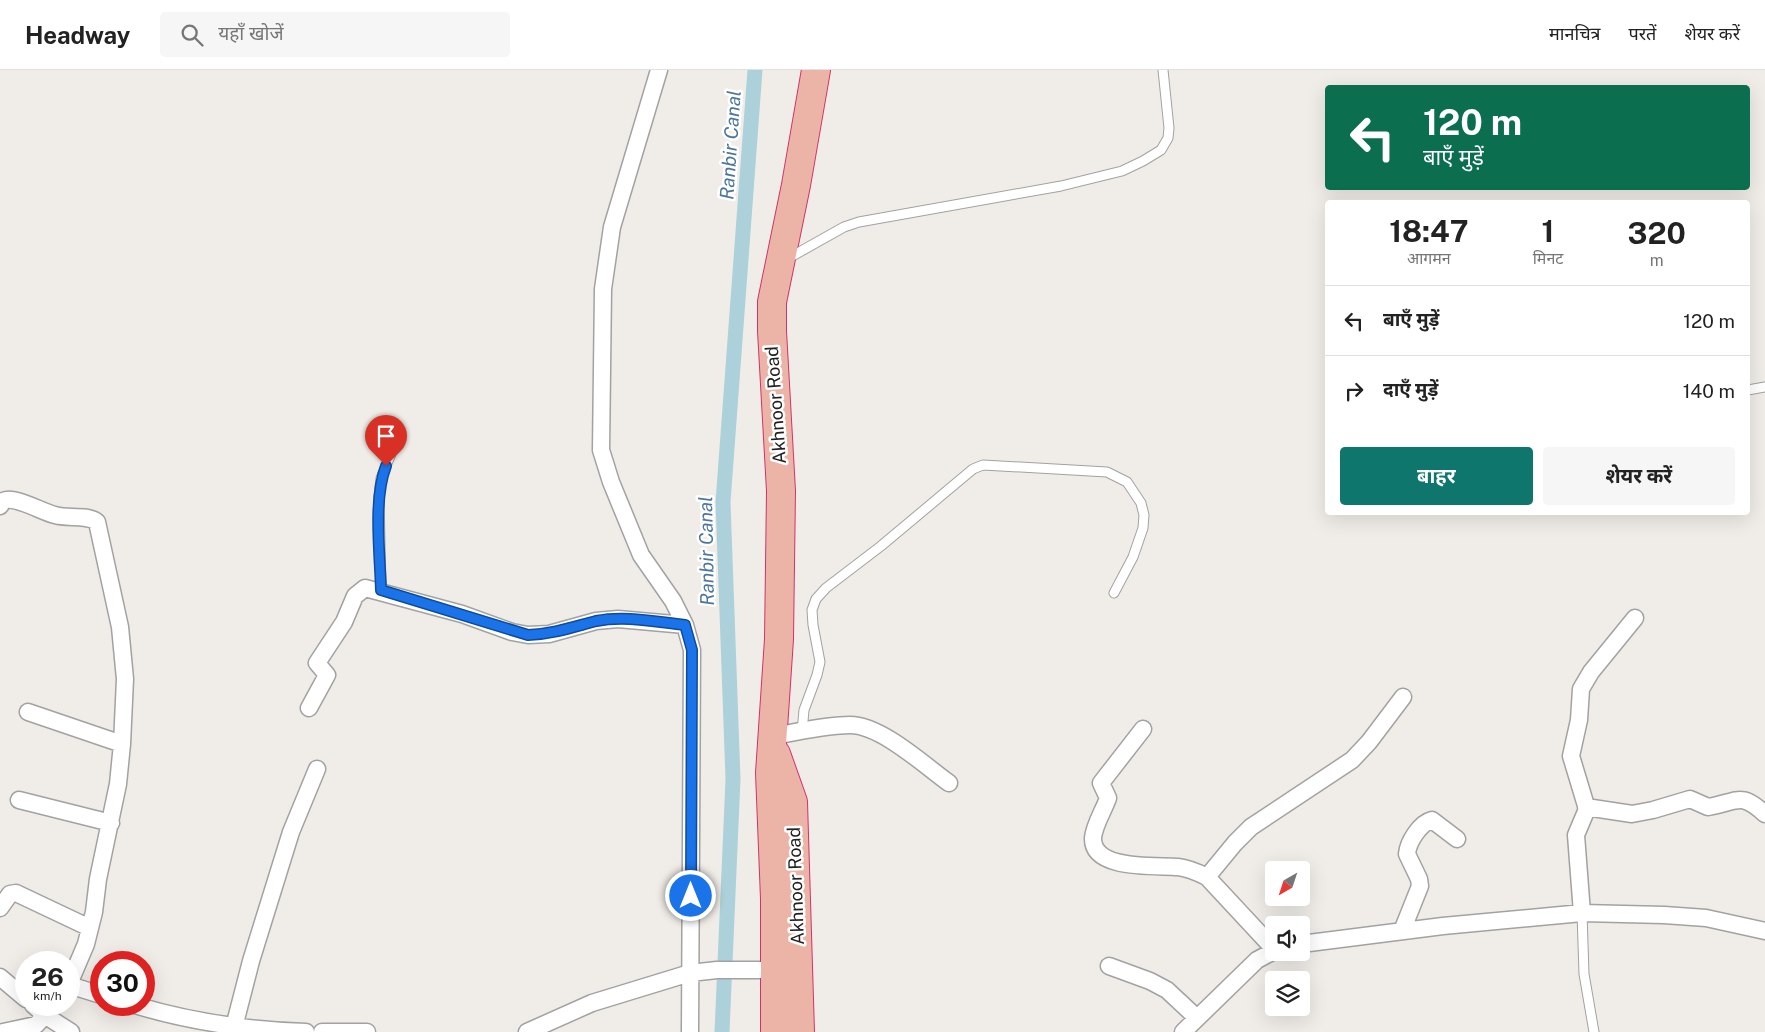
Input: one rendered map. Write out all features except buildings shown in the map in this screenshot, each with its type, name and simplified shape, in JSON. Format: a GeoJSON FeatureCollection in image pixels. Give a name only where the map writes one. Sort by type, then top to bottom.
{"type":"FeatureCollection","features":[{"type":"Feature","properties":{"kind":"highway","name":"Akhnoor Road"},"geometry":{"type":"LineString","coordinates":[[775,1032],[775,899],[770,791],[781,589],[781,491],[772,302],[796,185],[816,70]]}},
{"type":"Feature","properties":{"kind":"highway","name":"Akhnoor Road"},"geometry":{"type":"LineString","coordinates":[[773,740],[793,802],[800,1032]]}},
{"type":"Feature","properties":{"kind":"street"},"geometry":{"type":"LineString","coordinates":[[659,70],[612,227],[603,289],[601,450],[611,482],[641,555],[673,601],[685,625],[692,650],[690,1032]]}},
{"type":"Feature","properties":{"kind":"street"},"geometry":{"type":"LineString","coordinates":[[0,506],[3,501],[12,499],[56,516],[94,520],[99,526],[120,628],[124,679],[122,744],[110,823],[101,861],[90,928],[80,958]]}},
{"type":"Feature","properties":{"kind":"street"},"geometry":{"type":"LineString","coordinates":[[309,708],[327,675],[317,663],[344,622],[355,596],[365,588],[381,590],[528,635],[549,634],[596,622],[618,619],[685,625]]}},
{"type":"Feature","properties":{"kind":"street"},"geometry":{"type":"LineString","coordinates":[[1582,913],[1576,835],[1586,815],[1586,807],[1571,756],[1579,720],[1581,689],[1591,672],[1636,618]]}},
{"type":"Feature","properties":{"kind":"street"},"geometry":{"type":"LineString","coordinates":[[1207,877],[1234,843],[1251,827],[1352,760],[1369,742],[1403,697]]}},
{"type":"Feature","properties":{"kind":"street"},"geometry":{"type":"LineString","coordinates":[[28,712],[122,744]]}},
{"type":"Feature","properties":{"kind":"street"},"geometry":{"type":"LineString","coordinates":[[773,740],[802,732],[850,725],[863,727],[877,732],[948,783]]}},
{"type":"Feature","properties":{"kind":"street"},"geometry":{"type":"LineString","coordinates":[[1143,729],[1102,783],[1108,798],[1093,836],[1094,844],[1099,852],[1109,859],[1125,864],[1179,867],[1193,870],[1207,877],[1265,940]]}},
{"type":"Feature","properties":{"kind":"street"},"geometry":{"type":"LineString","coordinates":[[234,1027],[251,961],[291,832],[317,769]]}},
{"type":"Feature","properties":{"kind":"street"},"geometry":{"type":"LineString","coordinates":[[1586,807],[1632,814],[1685,800],[1694,800],[1708,808],[1742,799],[1752,802],[1765,814]]}},
{"type":"Feature","properties":{"kind":"street"},"geometry":{"type":"LineString","coordinates":[[19,800],[110,823]]}},
{"type":"Feature","properties":{"kind":"street"},"geometry":{"type":"LineString","coordinates":[[1402,931],[1420,886],[1419,879],[1407,854],[1411,841],[1424,824],[1432,820],[1457,839]]}},
{"type":"Feature","properties":{"kind":"street"},"geometry":{"type":"LineString","coordinates":[[0,908],[10,894],[16,892],[90,928]]}},
{"type":"Feature","properties":{"kind":"street"},"geometry":{"type":"LineString","coordinates":[[1310,943],[1402,931],[1582,913],[1692,917],[1765,931]]}},
{"type":"Feature","properties":{"kind":"street"},"geometry":{"type":"LineString","coordinates":[[1183,1032],[1258,960],[1265,956]]}},
{"type":"Feature","properties":{"kind":"street"},"geometry":{"type":"LineString","coordinates":[[1109,966],[1150,981],[1167,990],[1197,1018]]}},
{"type":"Feature","properties":{"kind":"street"},"geometry":{"type":"LineString","coordinates":[[527,1032],[592,1003],[690,972],[775,970]]}},
{"type":"Feature","properties":{"kind":"street"},"geometry":{"type":"LineString","coordinates":[[0,977],[15,990]]}},
{"type":"Feature","properties":{"kind":"street"},"geometry":{"type":"LineString","coordinates":[[155,1010],[211,1024],[306,1032]]}},
{"type":"Feature","properties":{"kind":"street"},"geometry":{"type":"LineString","coordinates":[[3,1032],[36,1025],[45,1016]]}},
{"type":"Feature","properties":{"kind":"street"},"geometry":{"type":"LineString","coordinates":[[55,1016],[71,1032]]}},
{"type":"Feature","properties":{"kind":"street"},"geometry":{"type":"LineString","coordinates":[[322,1032],[367,1032]]}},
{"type":"Feature","properties":{"kind":"lane"},"geometry":{"type":"LineString","coordinates":[[780,262],[844,227],[859,222],[1061,186],[1122,171],[1143,161],[1161,150],[1168,138],[1169,128],[1163,70]]}},
{"type":"Feature","properties":{"kind":"lane"},"geometry":{"type":"LineString","coordinates":[[1750,390],[1765,387]]}},
{"type":"Feature","properties":{"kind":"lane"},"geometry":{"type":"LineString","coordinates":[[381,590],[379,497],[381,478],[391,454]]}},
{"type":"Feature","properties":{"kind":"lane"},"geometry":{"type":"LineString","coordinates":[[802,732],[804,710],[820,662],[812,610],[816,599],[826,588],[881,546],[973,469],[983,465],[1107,472],[1127,482],[1141,503],[1144,515],[1143,528],[1133,558],[1114,593]]}},
{"type":"Feature","properties":{"kind":"lane"},"geometry":{"type":"LineString","coordinates":[[1582,913],[1584,974],[1594,1032]]}},
{"type":"Feature","properties":{"kind":"waterway","name":"Ranbir Canal"},"geometry":{"type":"LineString","coordinates":[[722,1032],[733,779],[723,502],[755,70]]}},
{"type":"Feature","properties":{"kind":"route"},"geometry":{"type":"LineString","coordinates":[[386,466],[381,478],[379,497],[381,590],[462,614],[512,632],[528,635],[549,634],[596,622],[618,619],[685,625],[692,650],[691,896]]}}]}
